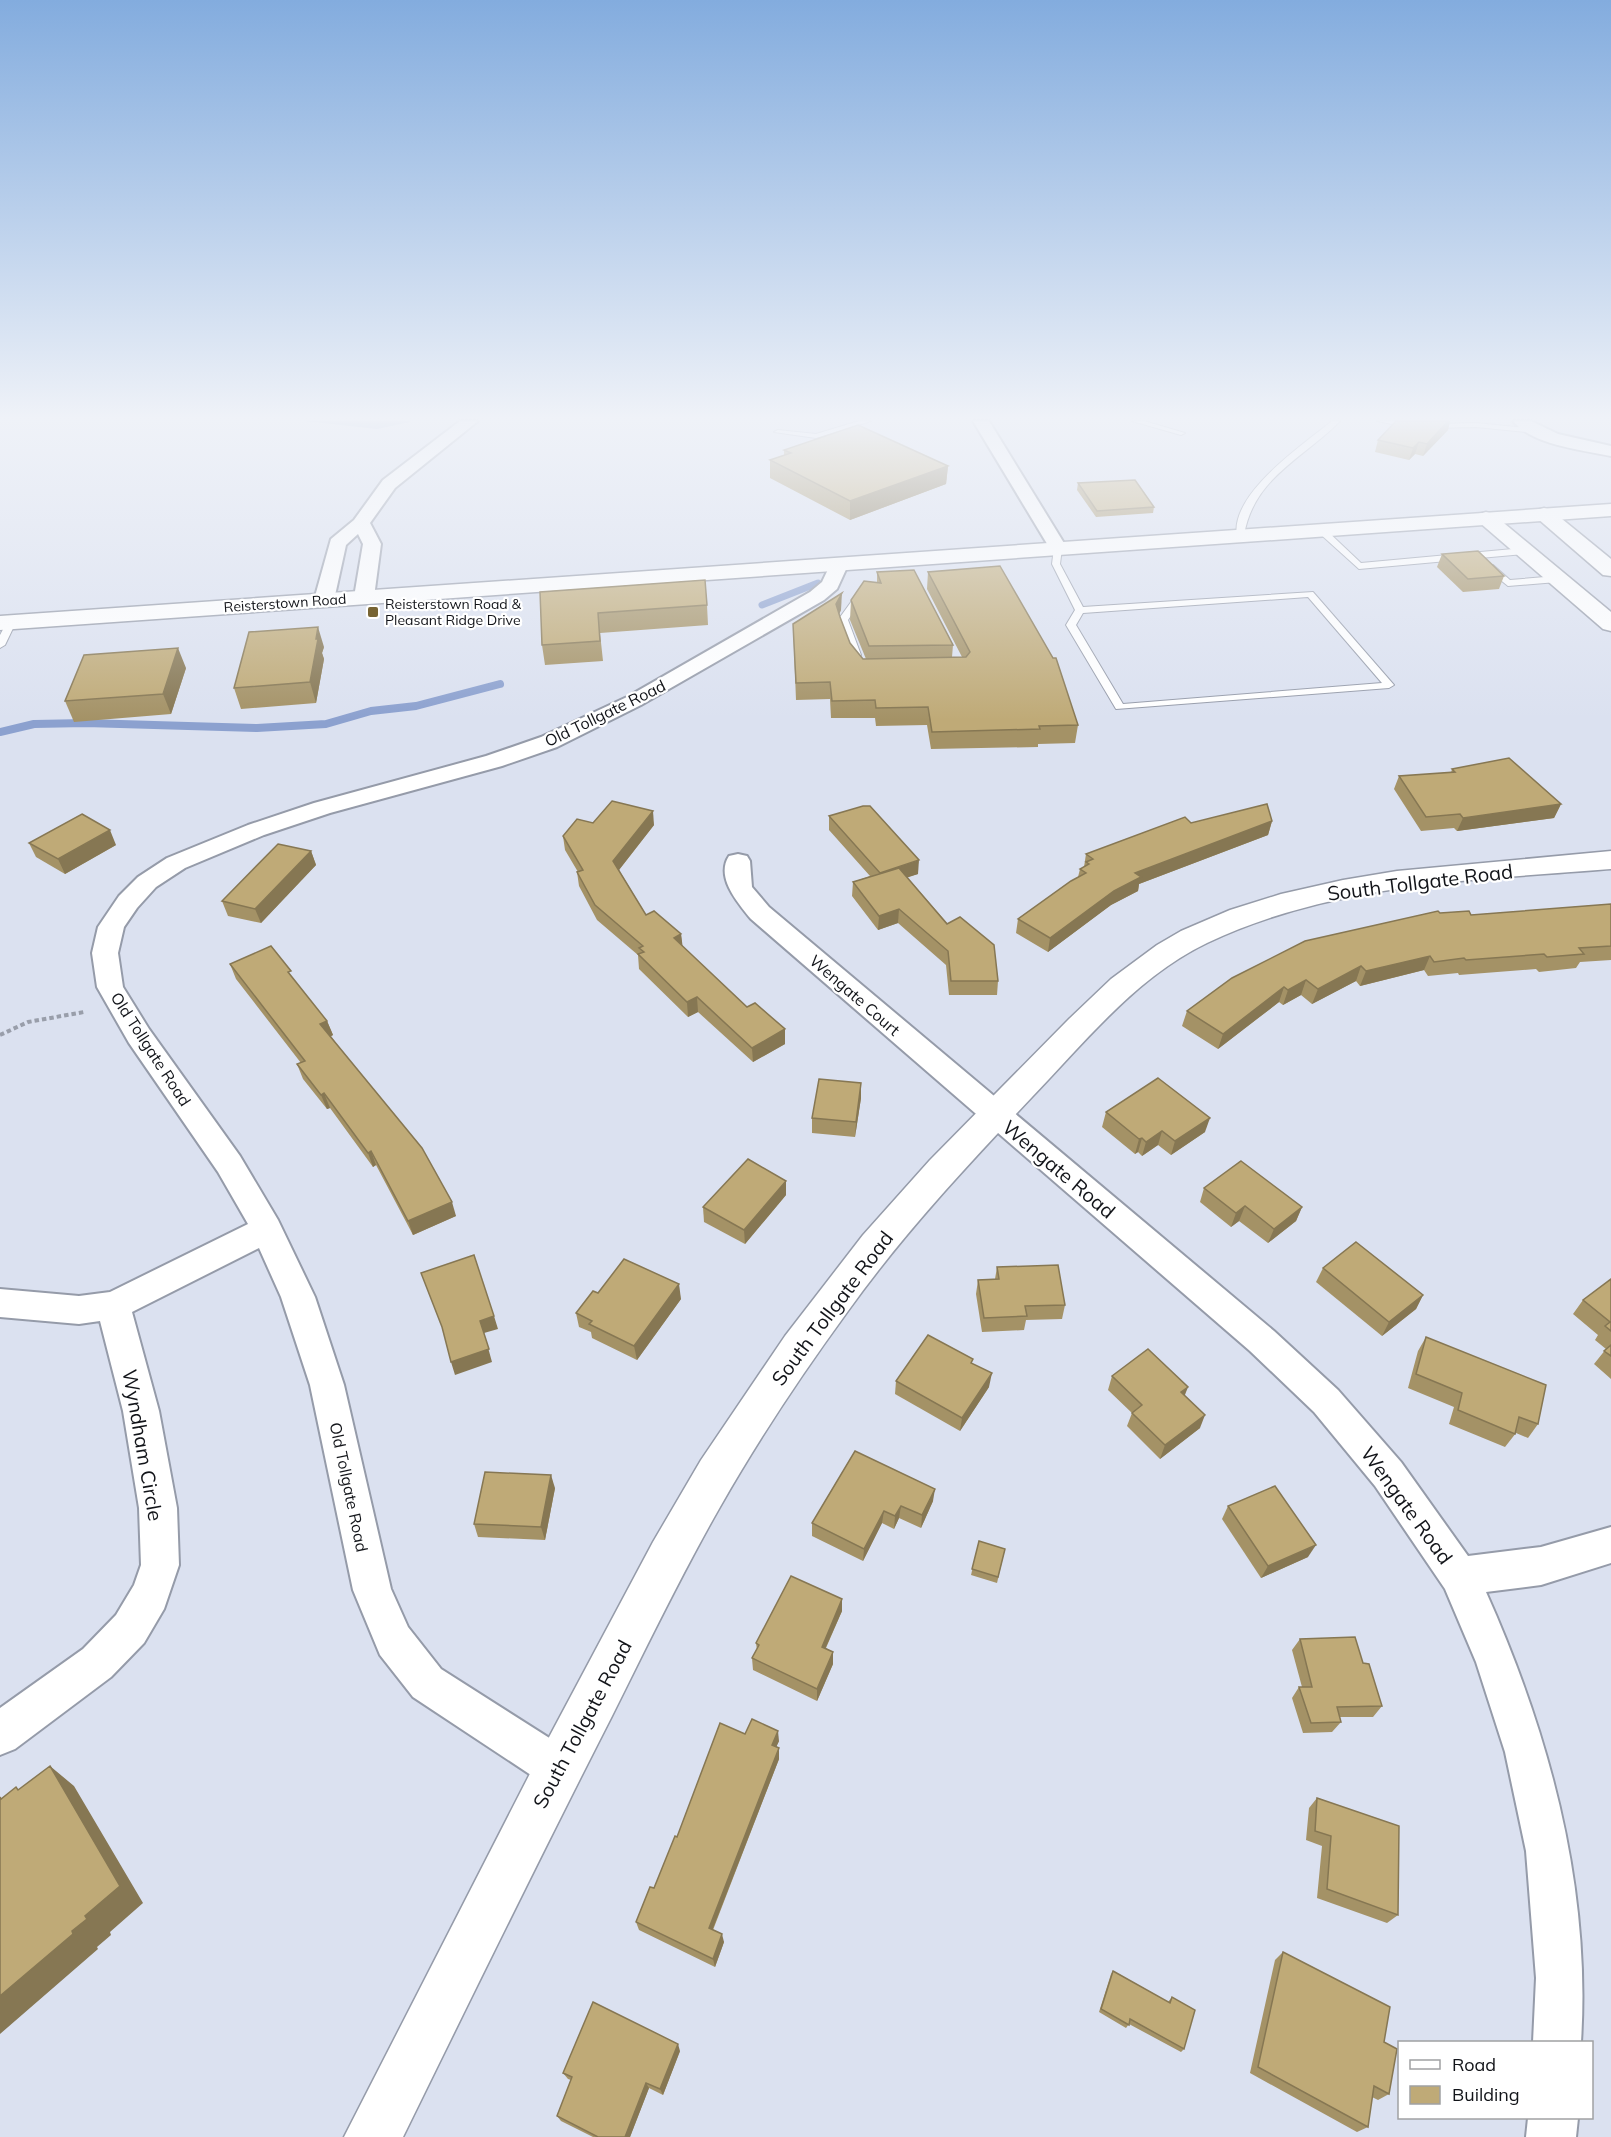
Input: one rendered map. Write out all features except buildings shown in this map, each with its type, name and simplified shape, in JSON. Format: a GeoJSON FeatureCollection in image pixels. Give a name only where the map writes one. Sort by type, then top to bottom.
{"type":"FeatureCollection","features":[{"type":"Feature","properties":{"kind":"main road","name":"Reisterstown Road"},"geometry":{"type":"LineString","coordinates":[[6,622],[839,565],[909,566],[1058,548],[1460,521]]}},
{"type":"Feature","properties":{"kind":"main road"},"geometry":{"type":"LineString","coordinates":[[1488,521],[1611,624]]}},
{"type":"Feature","properties":{"kind":"main road"},"geometry":{"type":"LineString","coordinates":[[1552,521],[1611,570]]}},
{"type":"Feature","properties":{"kind":"main road","name":"South Tollgate Road"},"geometry":{"type":"LineString","coordinates":[[373,2137],[558,1768],[701,1499],[774,1384],[840,1293],[896,1222],[995,1115],[1111,997],[1149,964],[1189,939],[1229,921],[1278,904],[1407,879],[1611,860]]}},
{"type":"Feature","properties":{"kind":"street"},"geometry":{"type":"LineString","coordinates":[[1041,521],[1058,548]]}},
{"type":"Feature","properties":{"kind":"street"},"geometry":{"type":"LineString","coordinates":[[324,600],[337,543],[361,523],[372,544],[364,597]]}},
{"type":"Feature","properties":{"kind":"street","name":"Old Tollgate Road"},"geometry":{"type":"LineString","coordinates":[[558,1768],[427,1683],[394,1641],[372,1590],[327,1385],[298,1296],[267,1229],[229,1164],[139,1036],[110,987],[105,953],[111,927],[128,902],[147,882],[167,869],[211,847],[322,808],[494,761],[549,742],[595,722],[817,596],[830,585],[839,565]]}},
{"type":"Feature","properties":{"kind":"street","name":"Wengate Court"},"geometry":{"type":"LineString","coordinates":[[738,861],[740,888],[760,913],[995,1115]]}},
{"type":"Feature","properties":{"kind":"street","name":"Wengate Road"},"geometry":{"type":"LineString","coordinates":[[995,1115],[1262,1341],[1326,1401],[1388,1474],[1460,1576],[1496,1661],[1526,1752],[1548,1851],[1559,1978],[1557,2041]]}},
{"type":"Feature","properties":{"kind":"street"},"geometry":{"type":"LineString","coordinates":[[0,1303],[79,1310],[113,1305],[267,1229]]}},
{"type":"Feature","properties":{"kind":"street","name":"Wyndham Circle"},"geometry":{"type":"LineString","coordinates":[[0,1734],[98,1663],[130,1629],[150,1595],[160,1565],[158,1508],[141,1412],[113,1305]]}},
{"type":"Feature","properties":{"kind":"street"},"geometry":{"type":"LineString","coordinates":[[1460,1576],[1540,1566],[1611,1545]]}},
{"type":"Feature","properties":{"kind":"street"},"geometry":{"type":"LineString","coordinates":[[1551,2137],[1553,2119]]}},
{"type":"Feature","properties":{"kind":"lane"},"geometry":{"type":"LineString","coordinates":[[1240,536],[1242,521]]}},
{"type":"Feature","properties":{"kind":"lane"},"geometry":{"type":"LineString","coordinates":[[1321,530],[1359,566],[1524,551]]}},
{"type":"Feature","properties":{"kind":"lane"},"geometry":{"type":"LineString","coordinates":[[1058,548],[1056,564],[1080,610]]}},
{"type":"Feature","properties":{"kind":"lane"},"geometry":{"type":"LineString","coordinates":[[1477,556],[1508,583],[1557,579]]}},
{"type":"Feature","properties":{"kind":"lane"},"geometry":{"type":"LineString","coordinates":[[859,662],[843,620],[858,595],[869,588]]}},
{"type":"Feature","properties":{"kind":"lane"},"geometry":{"type":"LineString","coordinates":[[1310,594],[1389,685],[1120,707],[1071,625],[1080,610],[1310,594]]}},
{"type":"Feature","properties":{"kind":"lane"},"geometry":{"type":"LineString","coordinates":[[0,645],[6,622]]}},
{"type":"Feature","properties":{"kind":"path"},"geometry":{"type":"LineString","coordinates":[[0,1035],[28,1022],[84,1012]]}},
{"type":"Feature","properties":{"kind":"waterway"},"geometry":{"type":"LineString","coordinates":[[762,605],[818,583]]}},
{"type":"Feature","properties":{"kind":"waterway"},"geometry":{"type":"LineString","coordinates":[[0,732],[34,724],[86,723],[257,728],[326,724],[371,711],[416,706],[500,684]]}},
{"type":"Feature","properties":{"kind":"place","name":"Reisterstown Road & Pleasant Ridge Drive"},"geometry":{"type":"Point","coordinates":[373,612]}}]}
